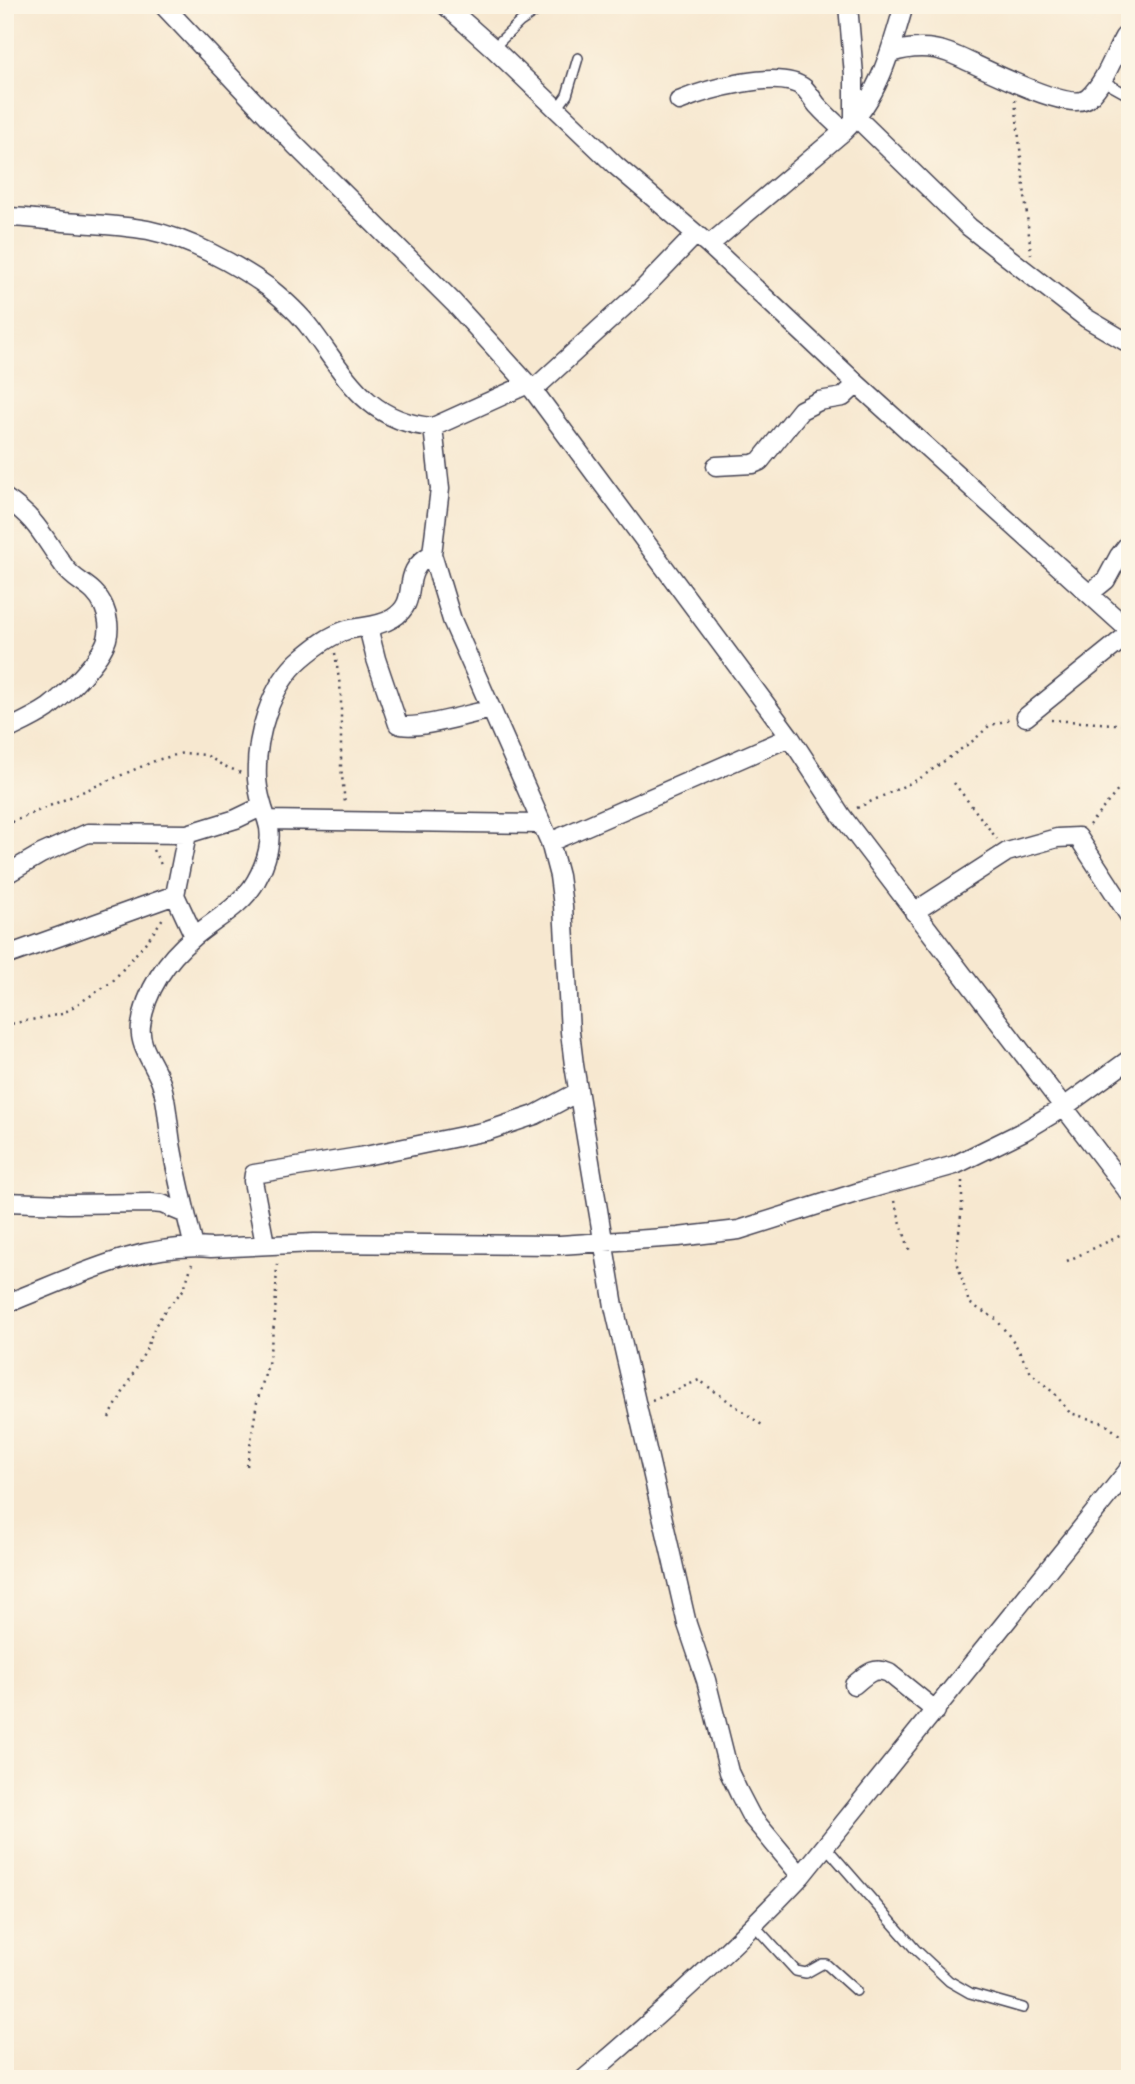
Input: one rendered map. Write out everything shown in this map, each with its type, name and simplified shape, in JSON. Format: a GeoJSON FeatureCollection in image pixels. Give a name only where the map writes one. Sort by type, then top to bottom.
{"type":"FeatureCollection","features":[{"type":"Feature","properties":{"kind":"street"},"geometry":{"type":"LineString","coordinates":[[163,5],[296,146],[454,303],[530,387],[790,737],[841,815],[1130,1194]]}},
{"type":"Feature","properties":{"kind":"street"},"geometry":{"type":"LineString","coordinates":[[445,5],[615,164],[702,239],[1130,632],[1026,717]]}},
{"type":"Feature","properties":{"kind":"street"},"geometry":{"type":"LineString","coordinates":[[848,5],[854,75],[852,124]]}},
{"type":"Feature","properties":{"kind":"street"},"geometry":{"type":"LineString","coordinates":[[5,217],[150,230],[196,247],[238,268],[287,303],[309,326],[352,388],[363,398],[404,421],[417,426],[433,427],[530,387],[702,239],[852,124],[880,79],[891,53],[904,5]]}},
{"type":"Feature","properties":{"kind":"street"},"geometry":{"type":"LineString","coordinates":[[891,53],[916,48],[947,53],[1055,99],[1076,103],[1090,97],[1124,37]]}},
{"type":"Feature","properties":{"kind":"street"},"geometry":{"type":"LineString","coordinates":[[679,101],[702,92],[760,81],[785,80],[805,89],[830,119],[852,124],[969,227],[1033,278],[1086,317],[1130,344]]}},
{"type":"Feature","properties":{"kind":"street"},"geometry":{"type":"LineString","coordinates":[[716,466],[753,464],[760,461],[801,410],[819,401],[843,397],[857,384]]}},
{"type":"Feature","properties":{"kind":"street"},"geometry":{"type":"LineString","coordinates":[[433,427],[440,489],[432,554],[452,620],[550,842],[559,876],[570,1032],[614,1307],[687,1624],[706,1680],[729,1772],[751,1816],[801,1876]]}},
{"type":"Feature","properties":{"kind":"street"},"geometry":{"type":"LineString","coordinates":[[5,498],[24,510],[49,541],[65,569],[93,589],[108,616],[105,643],[86,671],[48,708],[5,731]]}},
{"type":"Feature","properties":{"kind":"street"},"geometry":{"type":"LineString","coordinates":[[1090,593],[1106,580],[1130,542]]}},
{"type":"Feature","properties":{"kind":"street"},"geometry":{"type":"LineString","coordinates":[[194,1247],[178,1182],[162,1084],[141,1033],[151,992],[163,968],[194,936],[223,916],[256,882],[269,847],[257,779],[258,757],[269,707],[283,682],[300,660],[332,636],[391,619],[404,609],[415,567],[432,554]]}},
{"type":"Feature","properties":{"kind":"street"},"geometry":{"type":"LineString","coordinates":[[369,627],[376,659],[397,723],[406,727],[422,726],[492,709]]}},
{"type":"Feature","properties":{"kind":"street"},"geometry":{"type":"LineString","coordinates":[[550,842],[790,737]]}},
{"type":"Feature","properties":{"kind":"street"},"geometry":{"type":"LineString","coordinates":[[5,875],[41,854],[88,833],[187,834],[264,813],[344,821],[542,824]]}},
{"type":"Feature","properties":{"kind":"street"},"geometry":{"type":"LineString","coordinates":[[187,834],[173,896],[194,936]]}},
{"type":"Feature","properties":{"kind":"street"},"geometry":{"type":"LineString","coordinates":[[914,912],[1007,852],[1057,838],[1078,837],[1130,917]]}},
{"type":"Feature","properties":{"kind":"street"},"geometry":{"type":"LineString","coordinates":[[5,956],[173,896]]}},
{"type":"Feature","properties":{"kind":"street"},"geometry":{"type":"LineString","coordinates":[[5,1304],[127,1256],[194,1247],[272,1244],[560,1245],[739,1230],[955,1165],[1024,1131],[1064,1107],[1130,1059]]}},
{"type":"Feature","properties":{"kind":"street"},"geometry":{"type":"LineString","coordinates":[[272,1244],[253,1181],[254,1174],[365,1156],[487,1131],[535,1115],[578,1091]]}},
{"type":"Feature","properties":{"kind":"street"},"geometry":{"type":"LineString","coordinates":[[5,1202],[152,1203],[162,1204],[186,1214]]}},
{"type":"Feature","properties":{"kind":"street"},"geometry":{"type":"LineString","coordinates":[[584,2079],[635,2036],[754,1925],[801,1876],[1130,1468]]}},
{"type":"Feature","properties":{"kind":"street"},"geometry":{"type":"LineString","coordinates":[[854,1685],[871,1671],[880,1670],[889,1673],[936,1711]]}},
{"type":"Feature","properties":{"kind":"lane"},"geometry":{"type":"LineString","coordinates":[[493,48],[520,22],[545,5]]}},
{"type":"Feature","properties":{"kind":"lane"},"geometry":{"type":"LineString","coordinates":[[557,109],[567,95],[578,58]]}},
{"type":"Feature","properties":{"kind":"lane"},"geometry":{"type":"LineString","coordinates":[[1101,80],[1130,96]]}},
{"type":"Feature","properties":{"kind":"lane"},"geometry":{"type":"LineString","coordinates":[[826,1847],[915,1949],[949,1981],[970,1993],[1023,2008]]}},
{"type":"Feature","properties":{"kind":"lane"},"geometry":{"type":"LineString","coordinates":[[754,1925],[796,1971],[806,1973],[826,1964],[856,1991]]}},
{"type":"Feature","properties":{"kind":"path"},"geometry":{"type":"LineString","coordinates":[[1013,81],[1033,278]]}},
{"type":"Feature","properties":{"kind":"path"},"geometry":{"type":"LineString","coordinates":[[332,636],[341,693],[344,821]]}},
{"type":"Feature","properties":{"kind":"path"},"geometry":{"type":"LineString","coordinates":[[841,815],[919,779],[974,740],[989,726],[1001,720],[1026,717],[1130,725]]}},
{"type":"Feature","properties":{"kind":"path"},"geometry":{"type":"LineString","coordinates":[[5,825],[157,760],[183,753],[206,755],[222,765],[257,779]]}},
{"type":"Feature","properties":{"kind":"path"},"geometry":{"type":"LineString","coordinates":[[1078,837],[1130,776]]}},
{"type":"Feature","properties":{"kind":"path"},"geometry":{"type":"LineString","coordinates":[[954,783],[1007,852]]}},
{"type":"Feature","properties":{"kind":"path"},"geometry":{"type":"LineString","coordinates":[[5,1025],[62,1014],[112,982],[151,936],[173,896],[171,885],[142,832]]}},
{"type":"Feature","properties":{"kind":"path"},"geometry":{"type":"LineString","coordinates":[[955,1165],[962,1180],[956,1258],[969,1303],[996,1319],[1014,1342],[1031,1373],[1055,1394],[1070,1413],[1104,1423],[1130,1443]]}},
{"type":"Feature","properties":{"kind":"path"},"geometry":{"type":"LineString","coordinates":[[888,1184],[910,1252]]}},
{"type":"Feature","properties":{"kind":"path"},"geometry":{"type":"LineString","coordinates":[[1067,1261],[1130,1231]]}},
{"type":"Feature","properties":{"kind":"path"},"geometry":{"type":"LineString","coordinates":[[247,1466],[275,1318],[272,1244]]}},
{"type":"Feature","properties":{"kind":"path"},"geometry":{"type":"LineString","coordinates":[[109,1418],[146,1349],[155,1326],[184,1289],[193,1262],[194,1247]]}},
{"type":"Feature","properties":{"kind":"path"},"geometry":{"type":"LineString","coordinates":[[636,1408],[699,1380],[762,1425]]}}]}
